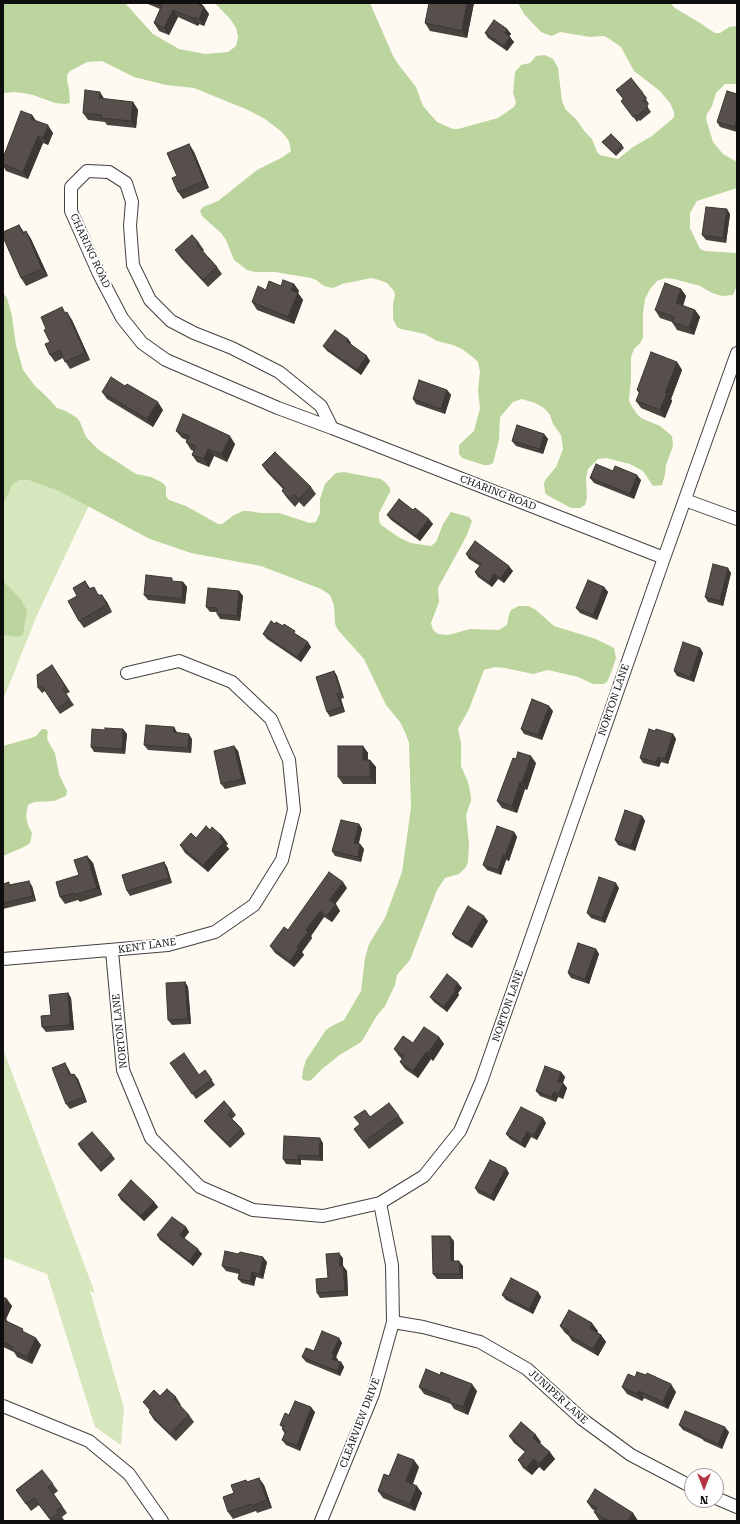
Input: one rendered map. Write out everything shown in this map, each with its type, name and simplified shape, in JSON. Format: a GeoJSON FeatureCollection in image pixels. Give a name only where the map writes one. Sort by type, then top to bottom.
{"type":"FeatureCollection","features":[{"type":"Feature","properties":{"kind":"street","name":"CHARING ROAD"},"geometry":{"type":"LineString","coordinates":[[332,428],[321,406],[279,372],[232,348],[194,333],[171,320],[150,300],[133,265],[130,226],[132,202],[126,183],[109,172],[87,171],[71,187],[71,211],[99,274],[122,318],[142,343],[166,360],[278,408],[664,558]]}},
{"type":"Feature","properties":{"kind":"street","name":"NORTON LANE"},"geometry":{"type":"LineString","coordinates":[[112,951],[123,1070],[151,1138],[200,1187],[253,1210],[323,1216],[380,1203],[424,1176],[460,1131],[482,1082],[664,558],[737,353]]}},
{"type":"Feature","properties":{"kind":"street"},"geometry":{"type":"LineString","coordinates":[[685,500],[737,519]]}},
{"type":"Feature","properties":{"kind":"street","name":"KENT LANE"},"geometry":{"type":"LineString","coordinates":[[3,959],[112,951],[168,945],[215,932],[254,905],[282,860],[294,810],[289,760],[271,719],[232,682],[179,661],[127,673]]}},
{"type":"Feature","properties":{"kind":"street","name":"CLEARVIEW DRIVE"},"geometry":{"type":"LineString","coordinates":[[322,1521],[373,1394],[393,1322],[392,1265],[380,1203]]}},
{"type":"Feature","properties":{"kind":"street","name":"JUNIPER LANE"},"geometry":{"type":"LineString","coordinates":[[393,1322],[424,1327],[480,1342],[527,1369],[582,1419],[631,1455],[684,1483]]}},
{"type":"Feature","properties":{"kind":"street"},"geometry":{"type":"LineString","coordinates":[[3,1406],[89,1441],[129,1474],[162,1521]]}},
{"type":"Feature","properties":{"kind":"street"},"geometry":{"type":"LineString","coordinates":[[724,1501],[737,1507]]}},
{"type":"Feature","properties":{"kind":"green space"},"geometry":{"type":"Polygon","coordinates":[[[3,3],[125,3],[153,34],[179,49],[205,54],[228,52],[236,46],[238,37],[236,28],[231,20],[215,3],[370,3],[393,56],[416,87],[423,106],[437,122],[453,129],[458,129],[498,118],[514,107],[516,102],[513,93],[515,72],[521,65],[530,63],[536,56],[545,55],[553,59],[558,68],[562,101],[566,110],[576,119],[592,139],[597,152],[600,155],[618,159],[633,147],[652,136],[674,117],[674,112],[670,103],[660,91],[634,71],[621,47],[608,38],[604,36],[590,37],[560,32],[552,36],[546,34],[541,32],[524,14],[518,3],[670,3],[675,8],[715,33],[720,33],[729,27],[737,26],[737,84],[725,84],[716,93],[706,119],[713,142],[723,154],[737,162],[737,188],[697,201],[690,213],[690,228],[700,249],[705,251],[737,253],[737,285],[733,295],[722,296],[712,293],[700,286],[674,279],[665,278],[657,281],[650,289],[645,299],[643,313],[643,337],[641,342],[634,349],[631,357],[629,400],[631,405],[641,418],[660,426],[672,436],[673,446],[666,465],[662,485],[653,486],[643,471],[630,464],[606,458],[598,459],[588,469],[586,478],[587,498],[585,505],[580,508],[571,508],[547,495],[545,493],[544,483],[556,467],[563,449],[561,435],[553,424],[550,415],[544,408],[535,403],[522,399],[513,402],[500,417],[499,440],[493,463],[484,465],[462,458],[459,454],[459,445],[474,431],[480,408],[478,391],[480,372],[478,362],[474,358],[462,349],[453,345],[437,341],[425,334],[397,327],[393,319],[393,304],[395,295],[394,291],[387,283],[371,278],[342,284],[333,288],[324,286],[311,278],[275,272],[255,272],[247,270],[234,260],[226,240],[221,233],[202,216],[200,211],[203,207],[218,201],[257,170],[283,157],[291,151],[289,141],[282,132],[265,119],[248,110],[194,88],[166,85],[134,77],[102,61],[87,62],[70,71],[67,75],[67,80],[70,103],[55,103],[23,93],[3,93],[3,3]]]}},
{"type":"Feature","properties":{"kind":"green space"},"geometry":{"type":"Polygon","coordinates":[[[3,293],[7,298],[12,316],[16,345],[23,370],[35,386],[57,408],[66,411],[77,418],[86,437],[99,450],[136,474],[151,477],[163,483],[166,487],[166,496],[169,500],[186,506],[218,524],[222,524],[234,515],[243,511],[279,513],[310,523],[316,522],[320,513],[320,499],[325,484],[336,473],[344,472],[381,479],[390,488],[390,492],[379,513],[379,521],[381,525],[400,538],[411,543],[431,546],[436,542],[443,524],[451,512],[469,517],[472,521],[467,535],[438,588],[439,602],[431,623],[433,630],[438,634],[448,635],[470,629],[499,630],[507,625],[511,610],[519,606],[529,606],[536,610],[554,626],[596,639],[614,648],[616,658],[607,682],[603,684],[593,684],[578,677],[548,670],[533,674],[495,667],[484,670],[469,709],[458,729],[461,743],[461,766],[468,782],[471,797],[466,815],[469,844],[468,862],[466,867],[459,874],[445,878],[437,890],[410,960],[397,975],[395,985],[385,1006],[376,1017],[362,1041],[341,1054],[311,1080],[307,1081],[302,1079],[306,1060],[326,1030],[344,1020],[361,991],[365,958],[369,944],[385,918],[402,872],[411,808],[409,743],[405,732],[400,722],[386,705],[364,659],[338,630],[335,624],[334,605],[330,595],[321,589],[261,566],[191,553],[150,539],[59,491],[29,480],[19,480],[12,485],[3,503],[3,293]]]}},
{"type":"Feature","properties":{"kind":"green space"},"geometry":{"type":"Polygon","coordinates":[[[3,329],[9,443],[100,482],[37,615],[3,700],[3,329]]]}},
{"type":"Feature","properties":{"kind":"green space"},"geometry":{"type":"Polygon","coordinates":[[[3,581],[20,598],[27,611],[23,634],[19,637],[3,635],[3,581]]]}},
{"type":"Feature","properties":{"kind":"green space"},"geometry":{"type":"Polygon","coordinates":[[[42,729],[46,729],[48,732],[48,741],[55,753],[59,774],[67,791],[66,796],[54,801],[34,802],[28,805],[26,816],[32,833],[30,843],[3,856],[3,746],[36,736],[42,729]]]}},
{"type":"Feature","properties":{"kind":"green space"},"geometry":{"type":"Polygon","coordinates":[[[3,1049],[95,1293],[90,1291],[124,1408],[121,1445],[95,1427],[47,1274],[3,1257],[3,1049]]]}},
{"type":"Feature","properties":{"kind":"building"},"geometry":{"type":"Polygon","coordinates":[[[157,3],[200,3],[199,5],[204,7],[199,19],[173,10],[164,28],[154,23],[162,5],[157,3]]]}},
{"type":"Feature","properties":{"kind":"building"},"geometry":{"type":"Polygon","coordinates":[[[429,3],[467,3],[462,31],[425,23],[429,3]]]}},
{"type":"Feature","properties":{"kind":"building"},"geometry":{"type":"Polygon","coordinates":[[[494,20],[507,29],[505,33],[510,37],[504,46],[485,33],[494,20]]]}},
{"type":"Feature","properties":{"kind":"building"},"geometry":{"type":"Polygon","coordinates":[[[631,78],[643,93],[642,94],[646,99],[643,101],[648,107],[637,116],[636,115],[633,117],[621,101],[624,99],[616,90],[631,78]]]}},
{"type":"Feature","properties":{"kind":"building"},"geometry":{"type":"Polygon","coordinates":[[[85,90],[100,92],[99,98],[133,102],[131,121],[101,118],[102,115],[83,113],[85,90]]]}},
{"type":"Feature","properties":{"kind":"building"},"geometry":{"type":"Polygon","coordinates":[[[727,91],[737,94],[737,120],[735,127],[717,122],[727,91]]]}},
{"type":"Feature","properties":{"kind":"building"},"geometry":{"type":"Polygon","coordinates":[[[21,111],[32,115],[31,119],[48,125],[43,138],[38,136],[23,172],[3,164],[3,158],[21,111]]]}},
{"type":"Feature","properties":{"kind":"building"},"geometry":{"type":"Polygon","coordinates":[[[611,134],[622,145],[614,153],[602,142],[611,134]]]}},
{"type":"Feature","properties":{"kind":"building"},"geometry":{"type":"Polygon","coordinates":[[[189,144],[204,181],[178,192],[172,178],[177,176],[167,153],[189,144]]]}},
{"type":"Feature","properties":{"kind":"building"},"geometry":{"type":"Polygon","coordinates":[[[706,207],[727,209],[723,238],[702,235],[706,207]]]}},
{"type":"Feature","properties":{"kind":"building"},"geometry":{"type":"Polygon","coordinates":[[[19,225],[23,233],[26,231],[42,269],[21,278],[3,237],[3,232],[19,225]]]}},
{"type":"Feature","properties":{"kind":"building"},"geometry":{"type":"Polygon","coordinates":[[[192,235],[199,243],[197,245],[217,267],[203,280],[175,250],[192,235]]]}},
{"type":"Feature","properties":{"kind":"building"},"geometry":{"type":"Polygon","coordinates":[[[283,280],[294,284],[291,290],[298,293],[288,317],[252,302],[258,286],[266,290],[269,281],[281,286],[283,280]]]}},
{"type":"Feature","properties":{"kind":"building"},"geometry":{"type":"Polygon","coordinates":[[[665,283],[681,289],[676,303],[695,310],[689,328],[672,322],[674,317],[655,310],[665,283]]]}},
{"type":"Feature","properties":{"kind":"building"},"geometry":{"type":"Polygon","coordinates":[[[62,307],[65,313],[67,312],[85,353],[65,362],[60,350],[50,355],[45,344],[50,342],[44,330],[46,329],[41,317],[62,307]]]}},
{"type":"Feature","properties":{"kind":"building"},"geometry":{"type":"Polygon","coordinates":[[[335,330],[348,339],[346,341],[367,356],[357,370],[323,346],[335,330]]]}},
{"type":"Feature","properties":{"kind":"building"},"geometry":{"type":"Polygon","coordinates":[[[651,352],[677,362],[660,410],[636,401],[640,391],[637,390],[651,352]]]}},
{"type":"Feature","properties":{"kind":"building"},"geometry":{"type":"Polygon","coordinates":[[[111,377],[125,386],[127,384],[158,402],[147,419],[102,392],[111,377]]]}},
{"type":"Feature","properties":{"kind":"building"},"geometry":{"type":"Polygon","coordinates":[[[419,380],[447,390],[441,409],[413,399],[419,380]]]}},
{"type":"Feature","properties":{"kind":"building"},"geometry":{"type":"Polygon","coordinates":[[[183,414],[230,436],[222,454],[208,449],[204,459],[192,455],[196,446],[186,442],[189,436],[176,431],[183,414]]]}},
{"type":"Feature","properties":{"kind":"building"},"geometry":{"type":"Polygon","coordinates":[[[517,425],[544,434],[540,449],[512,441],[517,425]]]}},
{"type":"Feature","properties":{"kind":"building"},"geometry":{"type":"Polygon","coordinates":[[[275,452],[311,487],[299,499],[294,495],[290,499],[282,491],[284,488],[262,465],[275,452]]]}},
{"type":"Feature","properties":{"kind":"building"},"geometry":{"type":"Polygon","coordinates":[[[596,464],[613,471],[615,466],[637,475],[630,494],[590,478],[596,464]]]}},
{"type":"Feature","properties":{"kind":"building"},"geometry":{"type":"Polygon","coordinates":[[[399,499],[413,510],[415,508],[429,519],[416,536],[387,515],[399,499]]]}},
{"type":"Feature","properties":{"kind":"building"},"geometry":{"type":"Polygon","coordinates":[[[475,541],[509,566],[501,578],[494,574],[489,582],[475,572],[481,564],[466,554],[475,541]]]}},
{"type":"Feature","properties":{"kind":"building"},"geometry":{"type":"Polygon","coordinates":[[[713,564],[728,568],[720,601],[705,597],[713,564]]]}},
{"type":"Feature","properties":{"kind":"building"},"geometry":{"type":"Polygon","coordinates":[[[146,575],[172,578],[172,581],[183,582],[182,599],[144,595],[146,575]]]}},
{"type":"Feature","properties":{"kind":"building"},"geometry":{"type":"Polygon","coordinates":[[[588,580],[604,587],[593,615],[576,608],[588,580]]]}},
{"type":"Feature","properties":{"kind":"building"},"geometry":{"type":"Polygon","coordinates":[[[85,581],[89,589],[94,587],[98,595],[102,595],[107,605],[79,621],[68,601],[77,596],[73,588],[85,581]]]}},
{"type":"Feature","properties":{"kind":"building"},"geometry":{"type":"Polygon","coordinates":[[[208,588],[239,591],[237,616],[217,614],[217,608],[206,607],[208,588]]]}},
{"type":"Feature","properties":{"kind":"building"},"geometry":{"type":"Polygon","coordinates":[[[271,621],[275,624],[276,622],[283,626],[284,624],[308,642],[297,657],[263,634],[271,621]]]}},
{"type":"Feature","properties":{"kind":"building"},"geometry":{"type":"Polygon","coordinates":[[[683,642],[700,648],[690,677],[674,671],[683,642]]]}},
{"type":"Feature","properties":{"kind":"building"},"geometry":{"type":"Polygon","coordinates":[[[52,665],[66,687],[63,689],[70,700],[57,709],[42,686],[38,688],[37,675],[52,665]]]}},
{"type":"Feature","properties":{"kind":"building"},"geometry":{"type":"Polygon","coordinates":[[[334,671],[341,693],[337,694],[342,707],[327,712],[316,677],[334,671]]]}},
{"type":"Feature","properties":{"kind":"building"},"geometry":{"type":"Polygon","coordinates":[[[532,699],[549,706],[538,735],[521,729],[532,699]]]}},
{"type":"Feature","properties":{"kind":"building"},"geometry":{"type":"Polygon","coordinates":[[[146,725],[174,727],[173,732],[189,734],[188,748],[144,745],[146,725]]]}},
{"type":"Feature","properties":{"kind":"building"},"geometry":{"type":"Polygon","coordinates":[[[105,728],[123,729],[122,749],[91,747],[92,729],[105,730],[105,728]]]}},
{"type":"Feature","properties":{"kind":"building"},"geometry":{"type":"Polygon","coordinates":[[[649,729],[655,731],[656,729],[673,734],[665,759],[658,757],[656,762],[640,758],[649,729]]]}},
{"type":"Feature","properties":{"kind":"building"},"geometry":{"type":"Polygon","coordinates":[[[234,746],[242,779],[221,784],[214,751],[234,746]]]}},
{"type":"Feature","properties":{"kind":"building"},"geometry":{"type":"Polygon","coordinates":[[[338,746],[363,746],[363,760],[370,760],[370,777],[338,777],[338,746]]]}},
{"type":"Feature","properties":{"kind":"building"},"geometry":{"type":"Polygon","coordinates":[[[518,752],[531,756],[512,806],[497,801],[513,758],[516,759],[518,752]]]}},
{"type":"Feature","properties":{"kind":"building"},"geometry":{"type":"Polygon","coordinates":[[[625,810],[642,816],[631,846],[615,840],[625,810]]]}},
{"type":"Feature","properties":{"kind":"building"},"geometry":{"type":"Polygon","coordinates":[[[341,820],[359,824],[354,843],[360,844],[358,857],[332,851],[341,820]]]}},
{"type":"Feature","properties":{"kind":"building"},"geometry":{"type":"Polygon","coordinates":[[[206,826],[210,830],[212,827],[222,836],[220,839],[224,842],[203,865],[180,845],[191,833],[196,838],[206,826]]]}},
{"type":"Feature","properties":{"kind":"building"},"geometry":{"type":"Polygon","coordinates":[[[497,826],[514,832],[505,856],[503,855],[498,870],[483,865],[497,826]]]}},
{"type":"Feature","properties":{"kind":"building"},"geometry":{"type":"Polygon","coordinates":[[[87,856],[97,888],[74,895],[74,893],[60,897],[56,882],[79,875],[74,860],[87,856]]]}},
{"type":"Feature","properties":{"kind":"building"},"geometry":{"type":"Polygon","coordinates":[[[164,862],[169,878],[127,891],[122,875],[164,862]]]}},
{"type":"Feature","properties":{"kind":"building"},"geometry":{"type":"Polygon","coordinates":[[[329,872],[343,882],[329,900],[336,904],[327,916],[320,911],[306,930],[308,932],[297,947],[299,948],[290,961],[270,946],[284,927],[288,930],[329,872]]]}},
{"type":"Feature","properties":{"kind":"building"},"geometry":{"type":"Polygon","coordinates":[[[599,877],[616,883],[602,918],[587,913],[599,877]]]}},
{"type":"Feature","properties":{"kind":"building"},"geometry":{"type":"Polygon","coordinates":[[[29,881],[33,896],[3,903],[3,884],[9,882],[9,885],[29,881]]]}},
{"type":"Feature","properties":{"kind":"building"},"geometry":{"type":"Polygon","coordinates":[[[468,906],[484,916],[468,943],[452,934],[468,906]]]}},
{"type":"Feature","properties":{"kind":"building"},"geometry":{"type":"Polygon","coordinates":[[[578,943],[596,949],[585,979],[568,973],[578,943]]]}},
{"type":"Feature","properties":{"kind":"building"},"geometry":{"type":"Polygon","coordinates":[[[447,974],[458,983],[454,989],[456,990],[444,1007],[430,997],[447,974]]]}},
{"type":"Feature","properties":{"kind":"building"},"geometry":{"type":"Polygon","coordinates":[[[185,982],[188,1019],[168,1020],[166,983],[185,982]]]}},
{"type":"Feature","properties":{"kind":"building"},"geometry":{"type":"Polygon","coordinates":[[[68,993],[70,1025],[42,1027],[41,1016],[51,1015],[49,995],[68,993]]]}},
{"type":"Feature","properties":{"kind":"building"},"geometry":{"type":"Polygon","coordinates":[[[424,1027],[439,1037],[428,1053],[426,1052],[413,1071],[400,1062],[404,1056],[394,1049],[403,1036],[413,1043],[424,1027]]]}},
{"type":"Feature","properties":{"kind":"building"},"geometry":{"type":"Polygon","coordinates":[[[184,1053],[199,1075],[205,1070],[212,1080],[192,1094],[170,1063],[184,1053]]]}},
{"type":"Feature","properties":{"kind":"building"},"geometry":{"type":"Polygon","coordinates":[[[65,1063],[70,1075],[74,1074],[84,1097],[66,1104],[52,1068],[65,1063]]]}},
{"type":"Feature","properties":{"kind":"building"},"geometry":{"type":"Polygon","coordinates":[[[545,1066],[561,1072],[558,1082],[563,1083],[559,1094],[554,1092],[552,1097],[536,1091],[545,1066]]]}},
{"type":"Feature","properties":{"kind":"building"},"geometry":{"type":"Polygon","coordinates":[[[224,1101],[232,1110],[228,1115],[242,1129],[227,1143],[204,1121],[224,1101]]]}},
{"type":"Feature","properties":{"kind":"building"},"geometry":{"type":"Polygon","coordinates":[[[389,1103],[399,1116],[364,1142],[354,1129],[360,1124],[354,1117],[365,1110],[370,1117],[389,1103]]]}},
{"type":"Feature","properties":{"kind":"building"},"geometry":{"type":"Polygon","coordinates":[[[521,1107],[543,1118],[534,1135],[527,1132],[521,1143],[506,1134],[521,1107]]]}},
{"type":"Feature","properties":{"kind":"building"},"geometry":{"type":"Polygon","coordinates":[[[92,1132],[112,1155],[98,1167],[78,1144],[92,1132]]]}},
{"type":"Feature","properties":{"kind":"building"},"geometry":{"type":"Polygon","coordinates":[[[284,1136],[320,1138],[319,1156],[298,1155],[298,1160],[283,1159],[284,1136]]]}},
{"type":"Feature","properties":{"kind":"building"},"geometry":{"type":"Polygon","coordinates":[[[490,1160],[506,1168],[491,1196],[475,1188],[490,1160]]]}},
{"type":"Feature","properties":{"kind":"building"},"geometry":{"type":"Polygon","coordinates":[[[131,1180],[154,1202],[141,1216],[118,1195],[131,1180]]]}},
{"type":"Feature","properties":{"kind":"building"},"geometry":{"type":"Polygon","coordinates":[[[172,1217],[186,1227],[180,1235],[198,1249],[189,1261],[157,1235],[172,1217]]]}},
{"type":"Feature","properties":{"kind":"building"},"geometry":{"type":"Polygon","coordinates":[[[432,1236],[450,1236],[451,1261],[459,1261],[460,1274],[433,1274],[432,1236]]]}},
{"type":"Feature","properties":{"kind":"building"},"geometry":{"type":"Polygon","coordinates":[[[225,1251],[238,1254],[240,1252],[263,1257],[260,1274],[252,1272],[250,1281],[238,1279],[240,1270],[222,1266],[225,1251]]]}},
{"type":"Feature","properties":{"kind":"building"},"geometry":{"type":"Polygon","coordinates":[[[339,1253],[340,1266],[343,1266],[345,1291],[317,1293],[316,1279],[328,1278],[326,1254],[339,1253]]]}},
{"type":"Feature","properties":{"kind":"building"},"geometry":{"type":"Polygon","coordinates":[[[511,1278],[538,1292],[529,1309],[502,1295],[511,1278]]]}},
{"type":"Feature","properties":{"kind":"building"},"geometry":{"type":"Polygon","coordinates":[[[3,1297],[7,1299],[3,1308],[3,1297]]]}},
{"type":"Feature","properties":{"kind":"building"},"geometry":{"type":"Polygon","coordinates":[[[569,1310],[592,1323],[590,1329],[601,1335],[593,1349],[567,1334],[569,1331],[560,1326],[569,1310]]]}},
{"type":"Feature","properties":{"kind":"building"},"geometry":{"type":"Polygon","coordinates":[[[3,1317],[5,1318],[4,1320],[23,1329],[22,1331],[36,1338],[27,1357],[12,1350],[13,1347],[3,1342],[3,1317]]]}},
{"type":"Feature","properties":{"kind":"building"},"geometry":{"type":"Polygon","coordinates":[[[322,1331],[339,1338],[332,1354],[334,1355],[332,1359],[341,1362],[337,1371],[302,1357],[306,1348],[314,1351],[322,1331]]]}},
{"type":"Feature","properties":{"kind":"building"},"geometry":{"type":"Polygon","coordinates":[[[426,1369],[440,1375],[441,1372],[472,1384],[463,1407],[449,1402],[450,1399],[419,1387],[426,1369]]]}},
{"type":"Feature","properties":{"kind":"building"},"geometry":{"type":"Polygon","coordinates":[[[637,1372],[646,1375],[647,1373],[671,1384],[663,1402],[639,1391],[637,1394],[622,1387],[628,1374],[635,1377],[637,1372]]]}},
{"type":"Feature","properties":{"kind":"building"},"geometry":{"type":"Polygon","coordinates":[[[167,1389],[176,1397],[174,1399],[189,1415],[170,1434],[149,1412],[151,1410],[143,1402],[154,1390],[160,1396],[167,1389]]]}},
{"type":"Feature","properties":{"kind":"building"},"geometry":{"type":"Polygon","coordinates":[[[295,1401],[311,1407],[297,1446],[282,1440],[286,1431],[282,1429],[284,1426],[280,1425],[285,1413],[289,1415],[295,1401]]]}},
{"type":"Feature","properties":{"kind":"building"},"geometry":{"type":"Polygon","coordinates":[[[685,1411],[725,1427],[718,1444],[679,1425],[685,1411]]]}},
{"type":"Feature","properties":{"kind":"building"},"geometry":{"type":"Polygon","coordinates":[[[521,1422],[536,1435],[533,1438],[550,1452],[539,1464],[534,1459],[526,1468],[518,1460],[526,1451],[509,1436],[521,1422]]]}},
{"type":"Feature","properties":{"kind":"building"},"geometry":{"type":"Polygon","coordinates":[[[398,1454],[414,1460],[406,1481],[417,1486],[410,1504],[378,1491],[384,1474],[389,1476],[398,1454]]]}},
{"type":"Feature","properties":{"kind":"building"},"geometry":{"type":"Polygon","coordinates":[[[42,1470],[53,1484],[48,1487],[62,1506],[57,1510],[59,1513],[50,1519],[34,1498],[26,1504],[16,1490],[42,1470]]]}},
{"type":"Feature","properties":{"kind":"building"},"geometry":{"type":"Polygon","coordinates":[[[259,1478],[267,1500],[252,1506],[251,1504],[228,1512],[223,1497],[234,1493],[231,1485],[246,1480],[247,1482],[259,1478]]]}},
{"type":"Feature","properties":{"kind":"building"},"geometry":{"type":"Polygon","coordinates":[[[595,1489],[633,1513],[628,1521],[609,1521],[594,1512],[597,1508],[587,1502],[595,1489]]]}}]}
